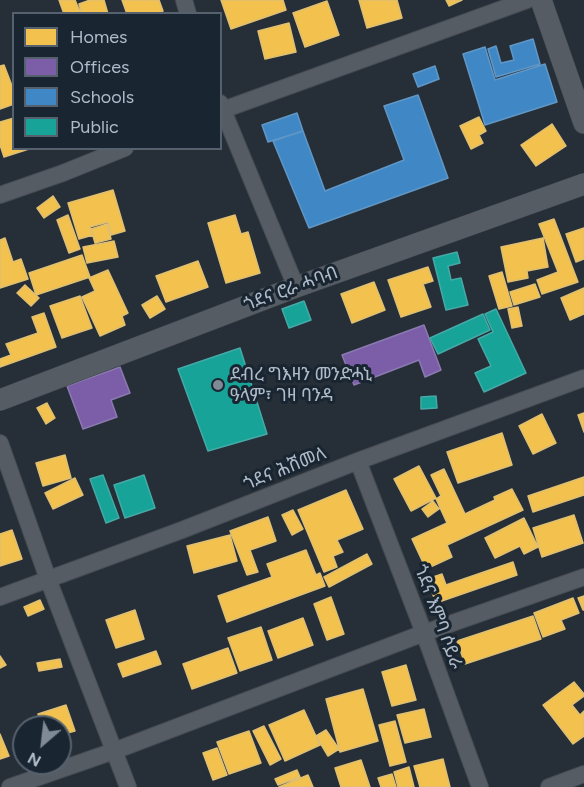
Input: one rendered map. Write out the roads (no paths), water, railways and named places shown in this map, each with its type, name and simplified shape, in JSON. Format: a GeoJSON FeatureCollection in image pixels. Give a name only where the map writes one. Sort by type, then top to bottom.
{"type":"FeatureCollection","features":[{"type":"Feature","properties":{"kind":"street"},"geometry":{"type":"LineString","coordinates":[[222,108],[527,0]]}},
{"type":"Feature","properties":{"kind":"street"},"geometry":{"type":"LineString","coordinates":[[541,0],[584,123]]}},
{"type":"Feature","properties":{"kind":"street"},"geometry":{"type":"LineString","coordinates":[[222,110],[296,286]]}},
{"type":"Feature","properties":{"kind":"street"},"geometry":{"type":"LineString","coordinates":[[0,195],[120,150]]}},
{"type":"Feature","properties":{"kind":"street","name":"ጎደና ሮራ ሓባብ"},"geometry":{"type":"LineString","coordinates":[[0,400],[296,286],[584,184]]}},
{"type":"Feature","properties":{"kind":"street","name":"ጎደና ሕሽመለ"},"geometry":{"type":"LineString","coordinates":[[0,597],[584,378]]}},
{"type":"Feature","properties":{"kind":"street"},"geometry":{"type":"LineString","coordinates":[[0,443],[48,579],[128,787]]}},
{"type":"Feature","properties":{"kind":"street","name":"ጎደና እምባ ሶይራ"},"geometry":{"type":"LineString","coordinates":[[358,461],[480,787]]}},
{"type":"Feature","properties":{"kind":"street"},"geometry":{"type":"LineString","coordinates":[[10,787],[114,751],[424,633],[584,577]]}},
{"type":"Feature","properties":{"kind":"street"},"geometry":{"type":"LineString","coordinates":[[549,787],[584,774]]}},
{"type":"Feature","properties":{"kind":"place","name":"ደብረ ግእዛን መንድሓኒ ዓላም፣ ገዛ ባንዳ"},"geometry":{"type":"Point","coordinates":[218,385]}}]}
